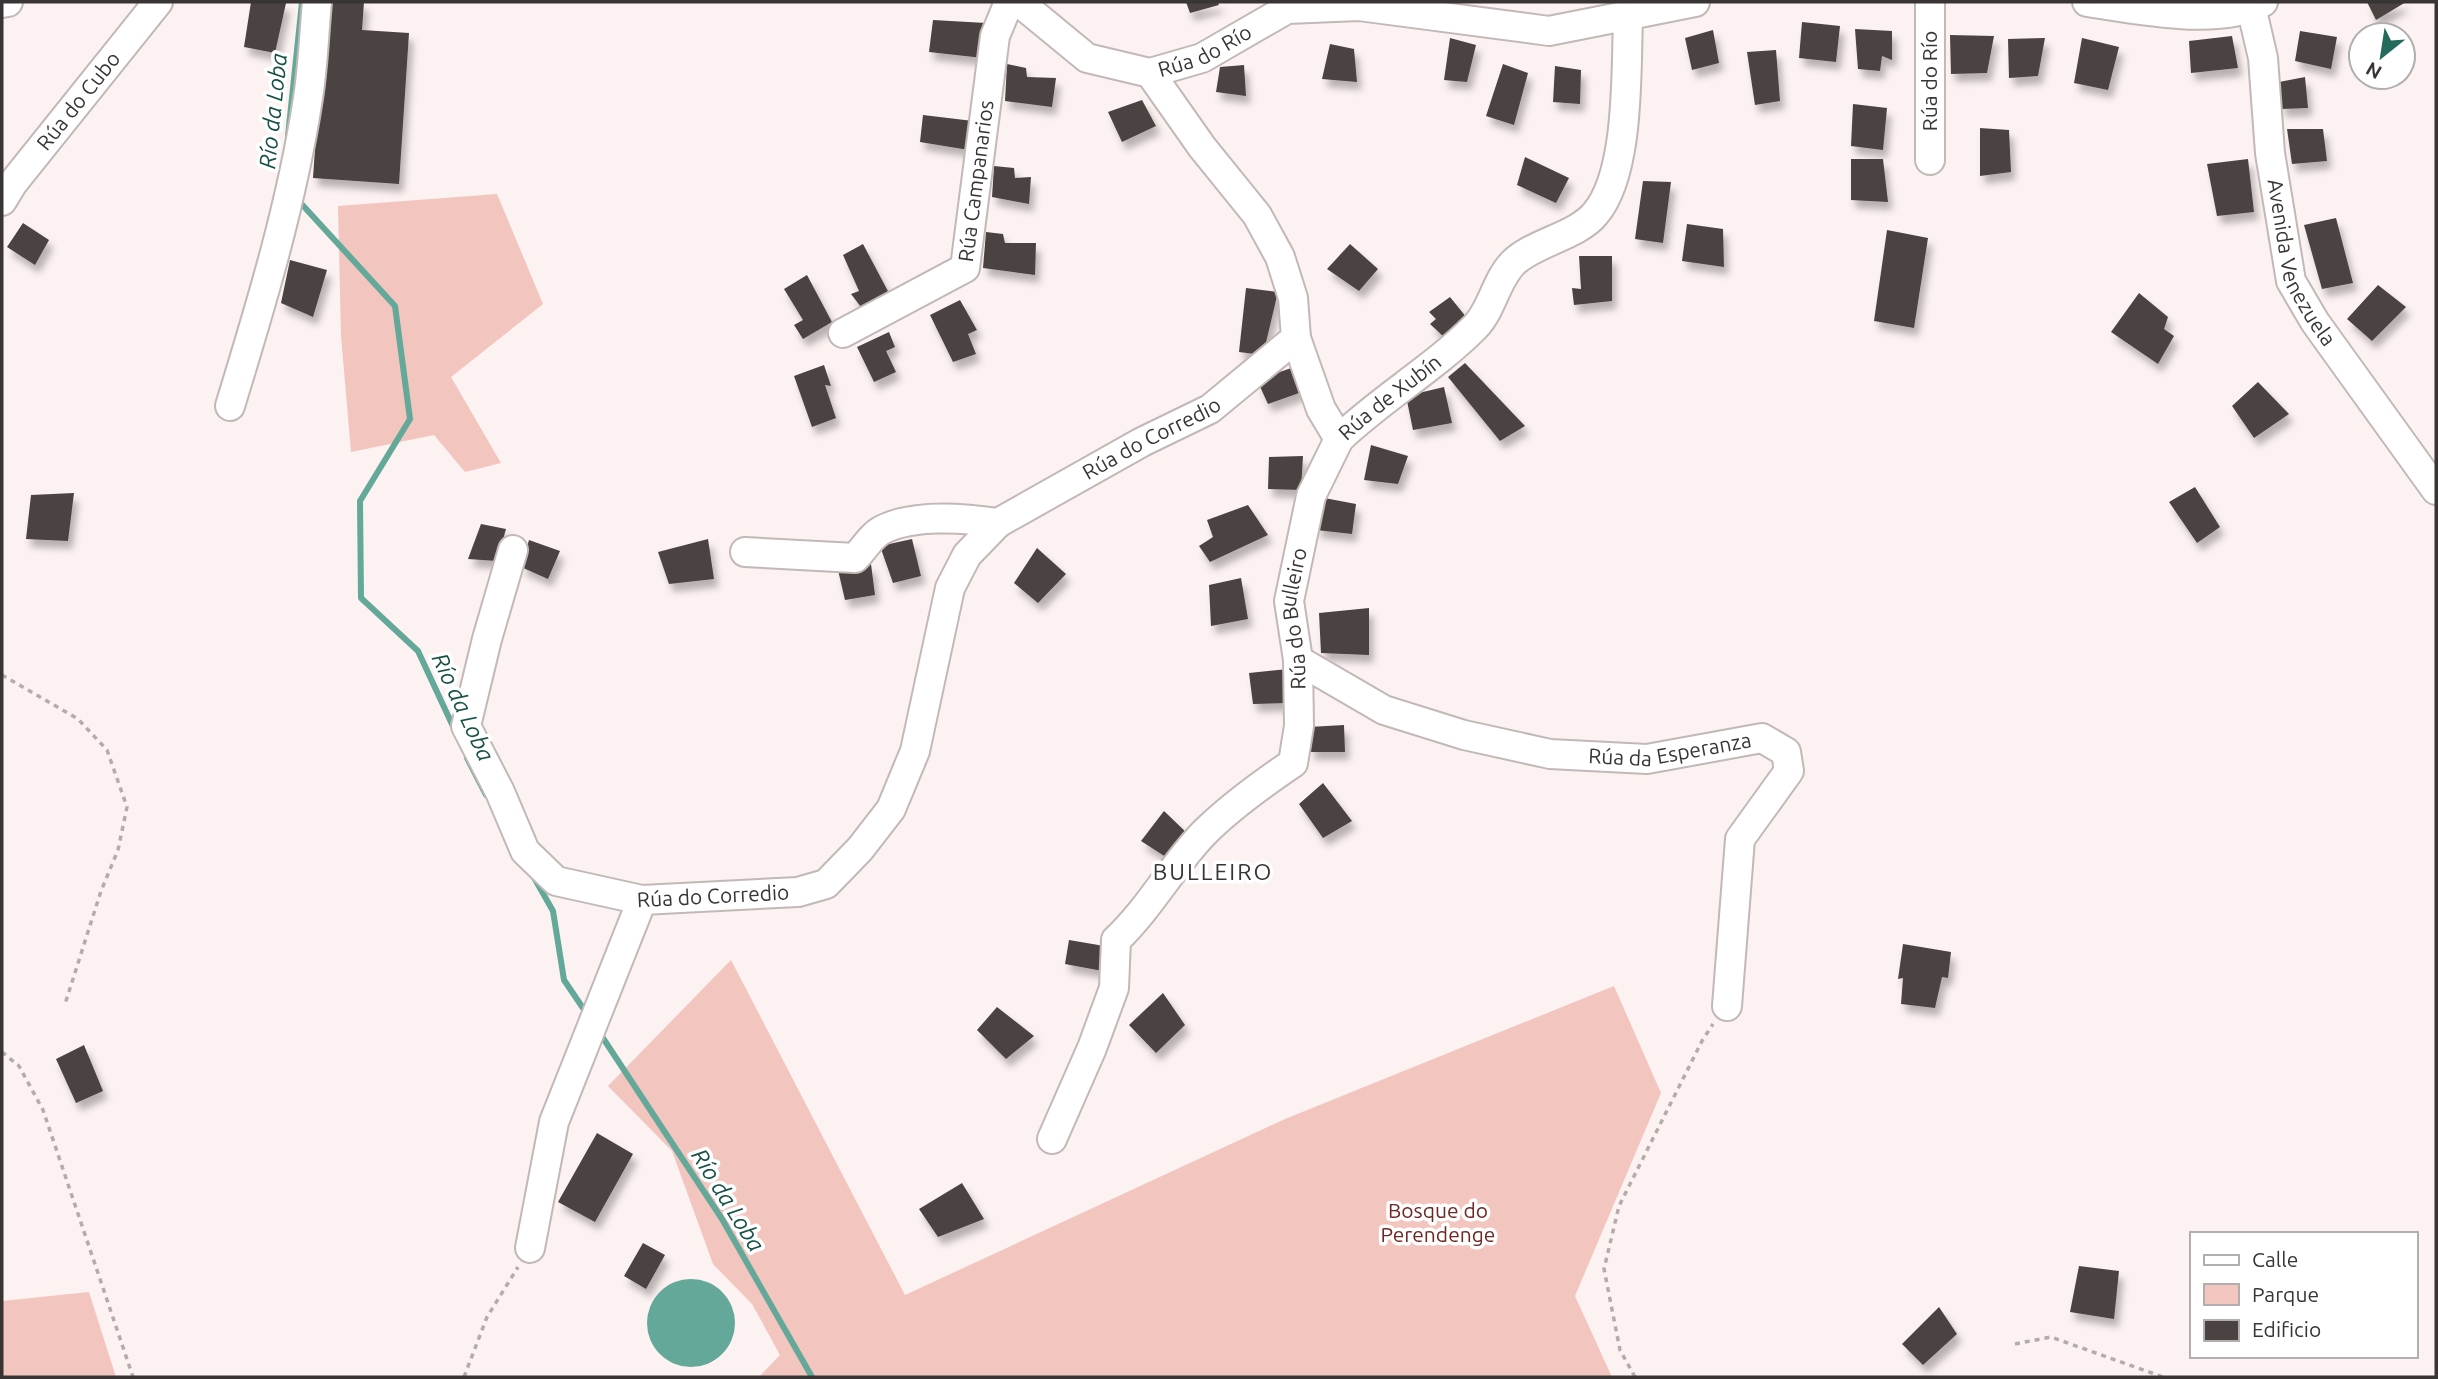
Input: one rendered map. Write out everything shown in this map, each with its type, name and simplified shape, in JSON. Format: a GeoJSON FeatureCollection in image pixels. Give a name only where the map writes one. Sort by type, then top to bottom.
{"type":"FeatureCollection","features":[{"type":"Feature","properties":{"kind":"street"},"geometry":{"type":"LineString","coordinates":[[2,3],[8,2]]}},
{"type":"Feature","properties":{"kind":"street","name":"Rúa do Cubo"},"geometry":{"type":"LineString","coordinates":[[2,201],[12,183],[158,2]]}},
{"type":"Feature","properties":{"kind":"street"},"geometry":{"type":"LineString","coordinates":[[230,406],[262,304],[289,191],[308,97],[317,2]]}},
{"type":"Feature","properties":{"kind":"street","name":"Rúa Campanarios"},"geometry":{"type":"LineString","coordinates":[[843,333],[965,268],[995,36],[1009,2]]}},
{"type":"Feature","properties":{"kind":"street","name":"Rúa do Río"},"geometry":{"type":"LineString","coordinates":[[1019,2],[1087,58],[1150,74],[1202,58],[1287,9],[1359,6],[1438,8],[1549,31],[1695,2]]}},
{"type":"Feature","properties":{"kind":"street","name":"Rúa do Río"},"geometry":{"type":"LineString","coordinates":[[1930,2],[1930,160]]}},
{"type":"Feature","properties":{"kind":"street"},"geometry":{"type":"LineString","coordinates":[[2087,2],[2182,16],[2255,4]]}},
{"type":"Feature","properties":{"kind":"street","name":"Avenida Venezuela"},"geometry":{"type":"LineString","coordinates":[[2255,4],[2263,58],[2270,153],[2291,281],[2315,321],[2436,491]]}},
{"type":"Feature","properties":{"kind":"street","name":"Rúa de Xubín"},"geometry":{"type":"LineString","coordinates":[[1150,74],[1202,147],[1257,215],[1280,257],[1293,298],[1296,338],[1321,409],[1339,439],[1367,412],[1426,371],[1477,325],[1513,263],[1594,216],[1613,186],[1623,119],[1628,17]]}},
{"type":"Feature","properties":{"kind":"street","name":"Rúa do Corredio"},"geometry":{"type":"LineString","coordinates":[[513,550],[487,639],[466,726],[500,792],[525,851],[556,881],[642,900],[798,892],[826,884],[860,849],[891,809],[915,751],[950,588],[967,555],[998,523],[1142,442],[1210,409],[1296,338]]}},
{"type":"Feature","properties":{"kind":"street","name":"Rúa do Bulleiro"},"geometry":{"type":"LineString","coordinates":[[1052,1139],[1092,1048],[1114,988],[1116,940],[1139,919],[1204,833],[1257,788],[1293,763],[1299,726],[1298,660],[1289,601],[1311,496],[1339,439]]}},
{"type":"Feature","properties":{"kind":"street"},"geometry":{"type":"LineString","coordinates":[[745,552],[855,558],[881,530],[908,523],[960,517],[998,523]]}},
{"type":"Feature","properties":{"kind":"street","name":"Rúa da Esperanza"},"geometry":{"type":"LineString","coordinates":[[1298,660],[1384,710],[1464,735],[1550,754],[1647,759],[1762,738],[1786,752],[1789,771],[1740,839],[1727,1006]]}},
{"type":"Feature","properties":{"kind":"street"},"geometry":{"type":"LineString","coordinates":[[530,1248],[554,1122],[642,900]]}},
{"type":"Feature","properties":{"kind":"path"},"geometry":{"type":"LineString","coordinates":[[2,675],[78,719],[100,742],[107,750],[127,807],[118,850],[101,891],[65,1004]]}},
{"type":"Feature","properties":{"kind":"path"},"geometry":{"type":"LineString","coordinates":[[1635,1377],[1620,1350],[1604,1269],[1619,1206],[1702,1041],[1727,1006]]}},
{"type":"Feature","properties":{"kind":"path"},"geometry":{"type":"LineString","coordinates":[[2,1052],[19,1066],[43,1110],[133,1377]]}},
{"type":"Feature","properties":{"kind":"path"},"geometry":{"type":"LineString","coordinates":[[464,1377],[487,1317],[530,1248]]}},
{"type":"Feature","properties":{"kind":"path"},"geometry":{"type":"LineString","coordinates":[[2015,1344],[2051,1337],[2163,1377]]}},
{"type":"Feature","properties":{"kind":"green space"},"geometry":{"type":"Polygon","coordinates":[[[497,194],[543,304],[451,377],[501,463],[465,472],[434,435],[351,452],[341,336],[338,206],[497,194]]]}},
{"type":"Feature","properties":{"kind":"green space","name":"Bosque do Perendenge"},"geometry":{"type":"Polygon","coordinates":[[[731,960],[905,1295],[1285,1119],[1614,986],[1661,1093],[1575,1296],[1612,1377],[759,1377],[780,1355],[752,1304],[713,1264],[672,1151],[608,1086],[731,960]]]}},
{"type":"Feature","properties":{"kind":"green space"},"geometry":{"type":"Polygon","coordinates":[[[89,1292],[116,1377],[2,1377],[2,1301],[89,1292]]]}},
{"type":"Feature","properties":{"kind":"shaded area"},"geometry":{"type":"Polygon","coordinates":[[[691,1279],[716,1286],[728,1298],[735,1323],[728,1348],[716,1360],[691,1367],[666,1360],[654,1348],[647,1323],[654,1298],[666,1286],[691,1279]]]}},
{"type":"Feature","properties":{"kind":"building"},"geometry":{"type":"Polygon","coordinates":[[[251,2],[286,3],[275,53],[244,47],[251,2]]]}},
{"type":"Feature","properties":{"kind":"building"},"geometry":{"type":"Polygon","coordinates":[[[325,2],[364,2],[362,30],[409,33],[399,184],[313,178],[325,2]]]}},
{"type":"Feature","properties":{"kind":"building"},"geometry":{"type":"Polygon","coordinates":[[[1186,2],[1218,2],[1219,5],[1190,13],[1186,2]]]}},
{"type":"Feature","properties":{"kind":"building"},"geometry":{"type":"Polygon","coordinates":[[[2367,2],[2406,2],[2376,20],[2367,2]]]}},
{"type":"Feature","properties":{"kind":"building"},"geometry":{"type":"Polygon","coordinates":[[[933,20],[986,23],[983,58],[929,52],[933,20]]]}},
{"type":"Feature","properties":{"kind":"building"},"geometry":{"type":"Polygon","coordinates":[[[1802,22],[1840,26],[1836,62],[1799,58],[1802,22]]]}},
{"type":"Feature","properties":{"kind":"building"},"geometry":{"type":"Polygon","coordinates":[[[1855,29],[1892,31],[1892,60],[1882,56],[1880,71],[1858,69],[1855,29]]]}},
{"type":"Feature","properties":{"kind":"building"},"geometry":{"type":"Polygon","coordinates":[[[1713,30],[1719,63],[1692,70],[1685,38],[1713,30]]]}},
{"type":"Feature","properties":{"kind":"building"},"geometry":{"type":"Polygon","coordinates":[[[2300,31],[2337,37],[2331,69],[2295,61],[2300,31]]]}},
{"type":"Feature","properties":{"kind":"building"},"geometry":{"type":"Polygon","coordinates":[[[1950,35],[1994,36],[1987,73],[1951,74],[1950,35]]]}},
{"type":"Feature","properties":{"kind":"building"},"geometry":{"type":"Polygon","coordinates":[[[2232,36],[2238,68],[2191,73],[2189,41],[2232,36]]]}},
{"type":"Feature","properties":{"kind":"building"},"geometry":{"type":"Polygon","coordinates":[[[1450,38],[1476,45],[1467,82],[1444,80],[1450,38]]]}},
{"type":"Feature","properties":{"kind":"building"},"geometry":{"type":"Polygon","coordinates":[[[2045,38],[2038,76],[2009,78],[2008,39],[2045,38]]]}},
{"type":"Feature","properties":{"kind":"building"},"geometry":{"type":"Polygon","coordinates":[[[2082,38],[2119,47],[2108,90],[2074,83],[2082,38]]]}},
{"type":"Feature","properties":{"kind":"building"},"geometry":{"type":"Polygon","coordinates":[[[1330,44],[1354,49],[1357,82],[1322,79],[1330,44]]]}},
{"type":"Feature","properties":{"kind":"building"},"geometry":{"type":"Polygon","coordinates":[[[1776,50],[1780,101],[1755,105],[1747,52],[1776,50]]]}},
{"type":"Feature","properties":{"kind":"building"},"geometry":{"type":"Polygon","coordinates":[[[1007,64],[1026,68],[1027,77],[1056,78],[1052,107],[1005,101],[1007,64]]]}},
{"type":"Feature","properties":{"kind":"building"},"geometry":{"type":"Polygon","coordinates":[[[1503,64],[1528,73],[1514,125],[1486,116],[1503,64]]]}},
{"type":"Feature","properties":{"kind":"building"},"geometry":{"type":"Polygon","coordinates":[[[1244,65],[1246,96],[1216,92],[1220,67],[1244,65]]]}},
{"type":"Feature","properties":{"kind":"building"},"geometry":{"type":"Polygon","coordinates":[[[1555,66],[1581,70],[1580,104],[1553,102],[1555,66]]]}},
{"type":"Feature","properties":{"kind":"building"},"geometry":{"type":"Polygon","coordinates":[[[2305,77],[2308,108],[2281,109],[2279,82],[2305,77]]]}},
{"type":"Feature","properties":{"kind":"building"},"geometry":{"type":"Polygon","coordinates":[[[1142,100],[1156,126],[1122,142],[1108,112],[1142,100]]]}},
{"type":"Feature","properties":{"kind":"building"},"geometry":{"type":"Polygon","coordinates":[[[1853,104],[1887,108],[1883,150],[1851,146],[1853,104]]]}},
{"type":"Feature","properties":{"kind":"building"},"geometry":{"type":"Polygon","coordinates":[[[923,115],[973,121],[969,150],[920,142],[923,115]]]}},
{"type":"Feature","properties":{"kind":"building"},"geometry":{"type":"Polygon","coordinates":[[[1980,128],[2009,130],[2011,172],[1980,176],[1980,128]]]}},
{"type":"Feature","properties":{"kind":"building"},"geometry":{"type":"Polygon","coordinates":[[[2287,129],[2323,129],[2327,161],[2292,164],[2287,129]]]}},
{"type":"Feature","properties":{"kind":"building"},"geometry":{"type":"Polygon","coordinates":[[[1525,157],[1569,178],[1556,203],[1517,185],[1525,157]]]}},
{"type":"Feature","properties":{"kind":"building"},"geometry":{"type":"Polygon","coordinates":[[[1851,159],[1883,159],[1888,202],[1851,200],[1851,159]]]}},
{"type":"Feature","properties":{"kind":"building"},"geometry":{"type":"Polygon","coordinates":[[[2248,159],[2254,212],[2217,216],[2207,164],[2248,159]]]}},
{"type":"Feature","properties":{"kind":"building"},"geometry":{"type":"Polygon","coordinates":[[[994,166],[1014,168],[1015,178],[1031,177],[1029,204],[992,197],[994,166]]]}},
{"type":"Feature","properties":{"kind":"building"},"geometry":{"type":"Polygon","coordinates":[[[1643,181],[1671,182],[1663,243],[1635,239],[1643,181]]]}},
{"type":"Feature","properties":{"kind":"building"},"geometry":{"type":"Polygon","coordinates":[[[2336,218],[2353,283],[2322,289],[2304,225],[2336,218]]]}},
{"type":"Feature","properties":{"kind":"building"},"geometry":{"type":"Polygon","coordinates":[[[23,223],[49,240],[35,265],[7,247],[23,223]]]}},
{"type":"Feature","properties":{"kind":"building"},"geometry":{"type":"Polygon","coordinates":[[[1687,224],[1723,229],[1724,267],[1682,261],[1687,224]]]}},
{"type":"Feature","properties":{"kind":"building"},"geometry":{"type":"Polygon","coordinates":[[[1887,230],[1928,238],[1914,328],[1874,321],[1887,230]]]}},
{"type":"Feature","properties":{"kind":"building"},"geometry":{"type":"Polygon","coordinates":[[[986,232],[1003,234],[1005,243],[1036,243],[1035,275],[983,268],[986,232]]]}},
{"type":"Feature","properties":{"kind":"building"},"geometry":{"type":"Polygon","coordinates":[[[863,244],[890,295],[864,311],[851,294],[859,291],[843,255],[863,244]]]}},
{"type":"Feature","properties":{"kind":"building"},"geometry":{"type":"Polygon","coordinates":[[[1350,244],[1378,269],[1359,291],[1327,269],[1350,244]]]}},
{"type":"Feature","properties":{"kind":"building"},"geometry":{"type":"Polygon","coordinates":[[[1579,256],[1612,256],[1612,301],[1574,305],[1572,288],[1581,289],[1579,256]]]}},
{"type":"Feature","properties":{"kind":"building"},"geometry":{"type":"Polygon","coordinates":[[[290,260],[327,270],[313,317],[281,303],[290,260]]]}},
{"type":"Feature","properties":{"kind":"building"},"geometry":{"type":"Polygon","coordinates":[[[807,275],[832,322],[803,339],[794,325],[803,320],[784,289],[807,275]]]}},
{"type":"Feature","properties":{"kind":"building"},"geometry":{"type":"Polygon","coordinates":[[[2378,285],[2406,307],[2372,341],[2347,319],[2378,285]]]}},
{"type":"Feature","properties":{"kind":"building"},"geometry":{"type":"Polygon","coordinates":[[[1246,288],[1278,292],[1263,355],[1239,352],[1246,288]]]}},
{"type":"Feature","properties":{"kind":"building"},"geometry":{"type":"Polygon","coordinates":[[[2139,293],[2168,317],[2164,329],[2174,336],[2158,364],[2111,332],[2139,293]]]}},
{"type":"Feature","properties":{"kind":"building"},"geometry":{"type":"Polygon","coordinates":[[[1450,297],[1471,323],[1444,337],[1430,324],[1436,319],[1429,312],[1450,297]]]}},
{"type":"Feature","properties":{"kind":"building"},"geometry":{"type":"Polygon","coordinates":[[[960,300],[977,330],[968,334],[976,354],[953,362],[930,315],[960,300]]]}},
{"type":"Feature","properties":{"kind":"building"},"geometry":{"type":"Polygon","coordinates":[[[889,332],[895,347],[886,351],[896,372],[874,382],[857,347],[889,332]]]}},
{"type":"Feature","properties":{"kind":"building"},"geometry":{"type":"Polygon","coordinates":[[[1465,363],[1525,426],[1500,441],[1448,377],[1465,363]]]}},
{"type":"Feature","properties":{"kind":"building"},"geometry":{"type":"Polygon","coordinates":[[[824,365],[831,386],[825,385],[836,418],[812,427],[794,376],[824,365]]]}},
{"type":"Feature","properties":{"kind":"building"},"geometry":{"type":"Polygon","coordinates":[[[1294,367],[1302,392],[1268,404],[1257,380],[1294,367]]]}},
{"type":"Feature","properties":{"kind":"building"},"geometry":{"type":"Polygon","coordinates":[[[2258,382],[2289,414],[2254,438],[2232,406],[2258,382]]]}},
{"type":"Feature","properties":{"kind":"building"},"geometry":{"type":"Polygon","coordinates":[[[1444,387],[1452,423],[1413,430],[1406,396],[1444,387]]]}},
{"type":"Feature","properties":{"kind":"building"},"geometry":{"type":"Polygon","coordinates":[[[1371,445],[1408,456],[1398,484],[1364,480],[1371,445]]]}},
{"type":"Feature","properties":{"kind":"building"},"geometry":{"type":"Polygon","coordinates":[[[1303,456],[1301,490],[1268,489],[1269,457],[1303,456]]]}},
{"type":"Feature","properties":{"kind":"building"},"geometry":{"type":"Polygon","coordinates":[[[2195,487],[2220,527],[2197,543],[2169,502],[2195,487]]]}},
{"type":"Feature","properties":{"kind":"building"},"geometry":{"type":"Polygon","coordinates":[[[74,493],[68,541],[26,539],[31,495],[74,493]]]}},
{"type":"Feature","properties":{"kind":"building"},"geometry":{"type":"Polygon","coordinates":[[[1319,497],[1356,504],[1352,534],[1316,530],[1319,497]]]}},
{"type":"Feature","properties":{"kind":"building"},"geometry":{"type":"Polygon","coordinates":[[[1248,505],[1268,535],[1210,562],[1199,546],[1213,537],[1207,520],[1248,505]]]}},
{"type":"Feature","properties":{"kind":"building"},"geometry":{"type":"Polygon","coordinates":[[[481,524],[506,529],[497,561],[468,559],[481,524]]]}},
{"type":"Feature","properties":{"kind":"building"},"geometry":{"type":"Polygon","coordinates":[[[708,539],[714,579],[669,584],[658,552],[708,539]]]}},
{"type":"Feature","properties":{"kind":"building"},"geometry":{"type":"Polygon","coordinates":[[[912,539],[921,576],[893,583],[880,546],[912,539]]]}},
{"type":"Feature","properties":{"kind":"building"},"geometry":{"type":"Polygon","coordinates":[[[529,540],[560,551],[548,579],[521,567],[529,540]]]}},
{"type":"Feature","properties":{"kind":"building"},"geometry":{"type":"Polygon","coordinates":[[[1037,548],[1066,574],[1038,603],[1014,583],[1037,548]]]}},
{"type":"Feature","properties":{"kind":"building"},"geometry":{"type":"Polygon","coordinates":[[[871,564],[875,595],[845,600],[838,570],[871,564]]]}},
{"type":"Feature","properties":{"kind":"building"},"geometry":{"type":"Polygon","coordinates":[[[1241,578],[1248,619],[1211,626],[1209,585],[1241,578]]]}},
{"type":"Feature","properties":{"kind":"building"},"geometry":{"type":"Polygon","coordinates":[[[1369,608],[1369,655],[1321,653],[1319,613],[1369,608]]]}},
{"type":"Feature","properties":{"kind":"building"},"geometry":{"type":"Polygon","coordinates":[[[1288,669],[1288,703],[1253,704],[1249,673],[1288,669]]]}},
{"type":"Feature","properties":{"kind":"building"},"geometry":{"type":"Polygon","coordinates":[[[1344,725],[1345,752],[1310,752],[1309,727],[1344,725]]]}},
{"type":"Feature","properties":{"kind":"building"},"geometry":{"type":"Polygon","coordinates":[[[1323,783],[1352,821],[1323,838],[1299,804],[1323,783]]]}},
{"type":"Feature","properties":{"kind":"building"},"geometry":{"type":"Polygon","coordinates":[[[1164,811],[1189,835],[1169,859],[1141,841],[1164,811]]]}},
{"type":"Feature","properties":{"kind":"building"},"geometry":{"type":"Polygon","coordinates":[[[1069,940],[1110,947],[1108,972],[1065,964],[1069,940]]]}},
{"type":"Feature","properties":{"kind":"building"},"geometry":{"type":"Polygon","coordinates":[[[1903,944],[1951,952],[1948,978],[1942,977],[1935,1008],[1901,1004],[1903,978],[1898,979],[1903,944]]]}},
{"type":"Feature","properties":{"kind":"building"},"geometry":{"type":"Polygon","coordinates":[[[1163,993],[1185,1025],[1156,1053],[1129,1025],[1163,993]]]}},
{"type":"Feature","properties":{"kind":"building"},"geometry":{"type":"Polygon","coordinates":[[[997,1007],[1034,1036],[1006,1059],[977,1030],[997,1007]]]}},
{"type":"Feature","properties":{"kind":"building"},"geometry":{"type":"Polygon","coordinates":[[[84,1045],[103,1091],[76,1103],[56,1059],[84,1045]]]}},
{"type":"Feature","properties":{"kind":"building"},"geometry":{"type":"Polygon","coordinates":[[[597,1133],[633,1154],[595,1222],[558,1202],[597,1133]]]}},
{"type":"Feature","properties":{"kind":"building"},"geometry":{"type":"Polygon","coordinates":[[[962,1183],[984,1219],[938,1237],[919,1209],[962,1183]]]}},
{"type":"Feature","properties":{"kind":"building"},"geometry":{"type":"Polygon","coordinates":[[[643,1243],[665,1255],[646,1289],[624,1276],[643,1243]]]}},
{"type":"Feature","properties":{"kind":"building"},"geometry":{"type":"Polygon","coordinates":[[[2079,1266],[2119,1271],[2114,1319],[2070,1312],[2079,1266]]]}},
{"type":"Feature","properties":{"kind":"building"},"geometry":{"type":"Polygon","coordinates":[[[1939,1307],[1957,1334],[1923,1365],[1902,1344],[1939,1307]]]}},
{"type":"Feature","properties":{"kind":"waterway","name":"Río da Loba"},"geometry":{"type":"LineString","coordinates":[[288,136],[302,2]]}},
{"type":"Feature","properties":{"kind":"waterway","name":"Río da Loba"},"geometry":{"type":"LineString","coordinates":[[297,199],[395,306],[410,419],[360,501],[361,598],[418,651],[457,735]]}},
{"type":"Feature","properties":{"kind":"waterway","name":"Río da Loba"},"geometry":{"type":"LineString","coordinates":[[467,758],[486,795]]}},
{"type":"Feature","properties":{"kind":"waterway","name":"Río da Loba"},"geometry":{"type":"LineString","coordinates":[[532,874],[553,911],[564,980],[587,1014]]}},
{"type":"Feature","properties":{"kind":"waterway","name":"Río da Loba"},"geometry":{"type":"LineString","coordinates":[[599,1032],[722,1219],[812,1377]]}},
{"type":"Feature","properties":{"kind":"district","name":"BULLEIRO"},"geometry":{"type":"Point","coordinates":[1213,872]}}]}
